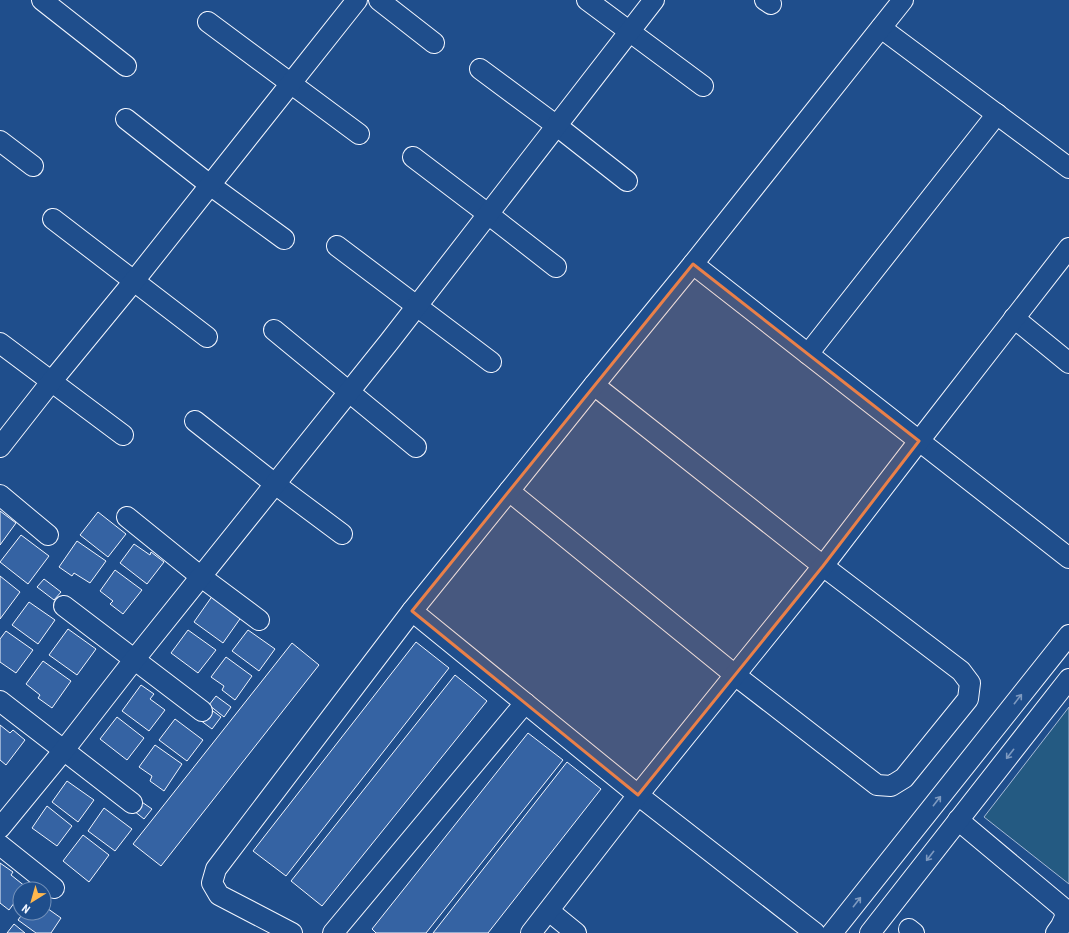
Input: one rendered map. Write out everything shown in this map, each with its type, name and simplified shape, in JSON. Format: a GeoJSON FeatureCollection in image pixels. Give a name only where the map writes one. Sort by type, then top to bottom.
{"type":"FeatureCollection","features":[{"type":"Feature","properties":{"kind":"street"},"geometry":{"type":"LineString","coordinates":[[42,0],[126,66]]}},
{"type":"Feature","properties":{"kind":"street"},"geometry":{"type":"LineString","coordinates":[[0,447],[357,0]]}},
{"type":"Feature","properties":{"kind":"street"},"geometry":{"type":"LineString","coordinates":[[379,0],[434,43]]}},
{"type":"Feature","properties":{"kind":"street"},"geometry":{"type":"LineString","coordinates":[[587,0],[703,86]]}},
{"type":"Feature","properties":{"kind":"street"},"geometry":{"type":"LineString","coordinates":[[0,828],[64,750],[200,576],[417,306],[654,0]]}},
{"type":"Feature","properties":{"kind":"street"},"geometry":{"type":"LineString","coordinates":[[292,933],[219,895],[212,883],[216,869],[412,611],[693,264],[903,0]]}},
{"type":"Feature","properties":{"kind":"street"},"geometry":{"type":"LineString","coordinates":[[208,22],[359,134]]}},
{"type":"Feature","properties":{"kind":"street"},"geometry":{"type":"LineString","coordinates":[[881,28],[1069,168]]}},
{"type":"Feature","properties":{"kind":"street"},"geometry":{"type":"LineString","coordinates":[[480,68],[557,126],[626,181]]}},
{"type":"Feature","properties":{"kind":"street"},"geometry":{"type":"LineString","coordinates":[[808,354],[997,114]]}},
{"type":"Feature","properties":{"kind":"street"},"geometry":{"type":"LineString","coordinates":[[126,119],[210,185],[284,239]]}},
{"type":"Feature","properties":{"kind":"street"},"geometry":{"type":"LineString","coordinates":[[0,141],[33,166]]}},
{"type":"Feature","properties":{"kind":"street"},"geometry":{"type":"LineString","coordinates":[[413,157],[556,267]]}},
{"type":"Feature","properties":{"kind":"street"},"geometry":{"type":"LineString","coordinates":[[53,218],[207,337]]}},
{"type":"Feature","properties":{"kind":"street"},"geometry":{"type":"LineString","coordinates":[[337,246],[491,362]]}},
{"type":"Feature","properties":{"kind":"street"},"geometry":{"type":"LineString","coordinates":[[531,933],[638,795],[823,566],[1069,248]]}},
{"type":"Feature","properties":{"kind":"street"},"geometry":{"type":"LineString","coordinates":[[693,264],[1069,558]]}},
{"type":"Feature","properties":{"kind":"street"},"geometry":{"type":"LineString","coordinates":[[1014,318],[1069,363]]}},
{"type":"Feature","properties":{"kind":"street"},"geometry":{"type":"LineString","coordinates":[[274,330],[416,447]]}},
{"type":"Feature","properties":{"kind":"street"},"geometry":{"type":"LineString","coordinates":[[0,343],[123,435]]}},
{"type":"Feature","properties":{"kind":"street"},"geometry":{"type":"LineString","coordinates":[[509,491],[735,675],[876,785],[891,786],[904,778],[968,699],[970,683],[961,671],[823,566],[594,385]]}},
{"type":"Feature","properties":{"kind":"street"},"geometry":{"type":"LineString","coordinates":[[195,421],[342,534]]}},
{"type":"Feature","properties":{"kind":"street"},"geometry":{"type":"LineString","coordinates":[[0,496],[48,535]]}},
{"type":"Feature","properties":{"kind":"street"},"geometry":{"type":"LineString","coordinates":[[127,517],[200,576],[259,620]]}},
{"type":"Feature","properties":{"kind":"street"},"geometry":{"type":"LineString","coordinates":[[64,606],[202,712]]}},
{"type":"Feature","properties":{"kind":"street"},"geometry":{"type":"LineString","coordinates":[[412,611],[638,795],[815,933]]}},
{"type":"Feature","properties":{"kind":"street"},"geometry":{"type":"LineString","coordinates":[[832,933],[1069,635]]}},
{"type":"Feature","properties":{"kind":"street"},"geometry":{"type":"LineString","coordinates":[[870,933],[1069,679]]}},
{"type":"Feature","properties":{"kind":"street"},"geometry":{"type":"LineString","coordinates":[[0,701],[132,803]]}},
{"type":"Feature","properties":{"kind":"street"},"geometry":{"type":"LineString","coordinates":[[334,933],[525,703]]}},
{"type":"Feature","properties":{"kind":"street"},"geometry":{"type":"LineString","coordinates":[[958,820],[1062,906],[1066,915],[1062,926],[1056,933]]}},
{"type":"Feature","properties":{"kind":"street"},"geometry":{"type":"LineString","coordinates":[[0,845],[54,888]]}},
{"type":"Feature","properties":{"kind":"street"},"geometry":{"type":"LineString","coordinates":[[549,911],[576,933]]}},
{"type":"Feature","properties":{"kind":"highlighted area"},"geometry":{"type":"Polygon","coordinates":[[[693,264],[919,441],[823,566],[638,795],[412,611],[693,264]]]}},
{"type":"Feature","properties":{"kind":"shaded area"},"geometry":{"type":"Polygon","coordinates":[[[1069,707],[1069,884],[984,817],[1069,707]]]}},
{"type":"Feature","properties":{"kind":"building"},"geometry":{"type":"Polygon","coordinates":[[[0,511],[16,523],[0,545],[0,511]]]}},
{"type":"Feature","properties":{"kind":"building"},"geometry":{"type":"Polygon","coordinates":[[[98,512],[126,534],[108,557],[80,535],[98,512]]]}},
{"type":"Feature","properties":{"kind":"building"},"geometry":{"type":"Polygon","coordinates":[[[21,535],[49,556],[28,584],[0,562],[21,535]]]}},
{"type":"Feature","properties":{"kind":"building"},"geometry":{"type":"Polygon","coordinates":[[[77,541],[106,561],[90,583],[74,573],[72,576],[59,567],[77,541]]]}},
{"type":"Feature","properties":{"kind":"building"},"geometry":{"type":"Polygon","coordinates":[[[134,544],[150,555],[151,552],[164,562],[147,584],[120,563],[134,544]]]}},
{"type":"Feature","properties":{"kind":"building"},"geometry":{"type":"Polygon","coordinates":[[[115,570],[142,590],[123,614],[110,604],[113,601],[100,591],[115,570]]]}},
{"type":"Feature","properties":{"kind":"building"},"geometry":{"type":"Polygon","coordinates":[[[0,576],[20,592],[0,619],[0,576]]]}},
{"type":"Feature","properties":{"kind":"building"},"geometry":{"type":"Polygon","coordinates":[[[44,579],[61,592],[54,600],[37,587],[44,579]]]}},
{"type":"Feature","properties":{"kind":"building"},"geometry":{"type":"Polygon","coordinates":[[[213,595],[242,616],[223,643],[194,622],[213,595]]]}},
{"type":"Feature","properties":{"kind":"building"},"geometry":{"type":"Polygon","coordinates":[[[29,602],[55,620],[38,644],[12,625],[29,602]]]}},
{"type":"Feature","properties":{"kind":"building"},"geometry":{"type":"Polygon","coordinates":[[[68,629],[96,649],[77,675],[49,655],[68,629]]]}},
{"type":"Feature","properties":{"kind":"building"},"geometry":{"type":"Polygon","coordinates":[[[188,630],[216,650],[198,673],[171,653],[188,630]]]}},
{"type":"Feature","properties":{"kind":"building"},"geometry":{"type":"Polygon","coordinates":[[[248,630],[275,649],[259,671],[232,651],[248,630]]]}},
{"type":"Feature","properties":{"kind":"building"},"geometry":{"type":"Polygon","coordinates":[[[6,631],[33,650],[16,673],[0,662],[0,639],[6,631]]]}},
{"type":"Feature","properties":{"kind":"building"},"geometry":{"type":"Polygon","coordinates":[[[416,642],[449,668],[286,876],[253,851],[416,642]]]}},
{"type":"Feature","properties":{"kind":"building"},"geometry":{"type":"Polygon","coordinates":[[[292,643],[319,665],[161,866],[133,844],[292,643]]]}},
{"type":"Feature","properties":{"kind":"building"},"geometry":{"type":"Polygon","coordinates":[[[226,657],[252,676],[235,700],[222,690],[224,686],[211,677],[226,657]]]}},
{"type":"Feature","properties":{"kind":"building"},"geometry":{"type":"Polygon","coordinates":[[[43,661],[71,681],[52,708],[38,698],[40,695],[26,684],[43,661]]]}},
{"type":"Feature","properties":{"kind":"building"},"geometry":{"type":"Polygon","coordinates":[[[455,675],[487,701],[322,906],[291,881],[455,675]]]}},
{"type":"Feature","properties":{"kind":"building"},"geometry":{"type":"Polygon","coordinates":[[[141,685],[154,694],[150,699],[165,710],[149,731],[122,711],[141,685]]]}},
{"type":"Feature","properties":{"kind":"building"},"geometry":{"type":"Polygon","coordinates":[[[216,696],[231,707],[224,717],[209,705],[216,696]]]}},
{"type":"Feature","properties":{"kind":"building"},"geometry":{"type":"Polygon","coordinates":[[[209,708],[221,717],[212,729],[200,720],[209,708]]]}},
{"type":"Feature","properties":{"kind":"building"},"geometry":{"type":"Polygon","coordinates":[[[117,717],[144,738],[127,760],[100,739],[117,717]]]}},
{"type":"Feature","properties":{"kind":"building"},"geometry":{"type":"Polygon","coordinates":[[[175,719],[203,740],[187,761],[159,740],[175,719]]]}},
{"type":"Feature","properties":{"kind":"building"},"geometry":{"type":"Polygon","coordinates":[[[0,725],[10,733],[13,730],[25,740],[6,765],[0,760],[0,725]]]}},
{"type":"Feature","properties":{"kind":"building"},"geometry":{"type":"Polygon","coordinates":[[[528,733],[563,760],[426,933],[376,933],[372,929],[528,733]]]}},
{"type":"Feature","properties":{"kind":"building"},"geometry":{"type":"Polygon","coordinates":[[[155,745],[182,764],[164,791],[150,781],[152,776],[139,767],[155,745]]]}},
{"type":"Feature","properties":{"kind":"building"},"geometry":{"type":"Polygon","coordinates":[[[567,762],[601,789],[488,933],[433,933],[567,762]]]}},
{"type":"Feature","properties":{"kind":"building"},"geometry":{"type":"Polygon","coordinates":[[[67,781],[94,800],[78,822],[52,802],[67,781]]]}},
{"type":"Feature","properties":{"kind":"building"},"geometry":{"type":"Polygon","coordinates":[[[136,798],[152,809],[144,819],[129,807],[136,798]]]}},
{"type":"Feature","properties":{"kind":"building"},"geometry":{"type":"Polygon","coordinates":[[[47,806],[72,826],[57,846],[32,828],[47,806]]]}},
{"type":"Feature","properties":{"kind":"building"},"geometry":{"type":"Polygon","coordinates":[[[104,808],[132,829],[115,851],[88,831],[104,808]]]}},
{"type":"Feature","properties":{"kind":"building"},"geometry":{"type":"Polygon","coordinates":[[[83,835],[109,855],[89,882],[63,861],[83,835]]]}},
{"type":"Feature","properties":{"kind":"building"},"geometry":{"type":"Polygon","coordinates":[[[0,863],[13,872],[11,875],[18,881],[12,881],[12,906],[9,910],[0,903],[0,863]]]}},
{"type":"Feature","properties":{"kind":"building"},"geometry":{"type":"Polygon","coordinates":[[[52,912],[61,918],[51,933],[36,933],[19,921],[52,921],[52,912]]]}},
{"type":"Feature","properties":{"kind":"building"},"geometry":{"type":"Polygon","coordinates":[[[14,924],[25,933],[7,933],[14,924]]]}}]}
